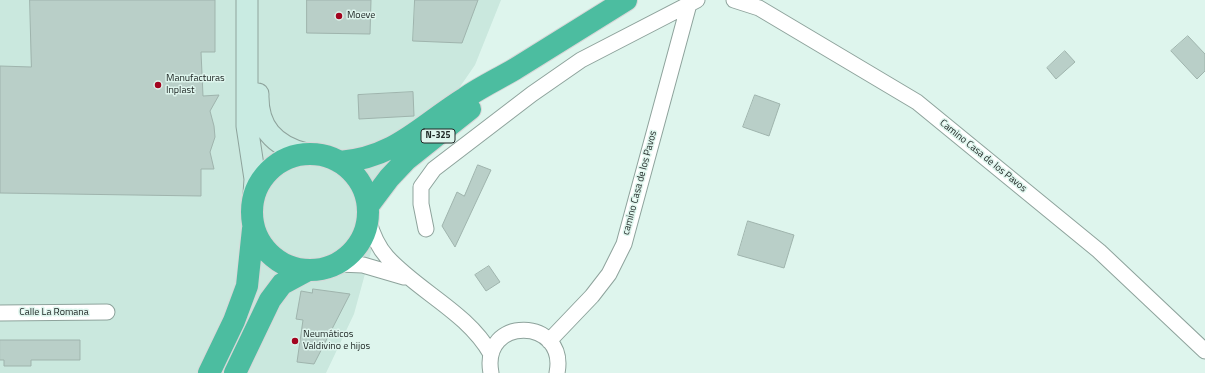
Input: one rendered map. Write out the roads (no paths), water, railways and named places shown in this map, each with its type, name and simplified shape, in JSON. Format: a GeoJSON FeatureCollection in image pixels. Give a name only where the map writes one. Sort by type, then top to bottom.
{"type":"FeatureCollection","features":[{"type":"Feature","properties":{"kind":"highway","name":"N-325"},"geometry":{"type":"LineString","coordinates":[[340,162],[376,156],[402,143],[465,97],[512,71],[626,0]]}},
{"type":"Feature","properties":{"kind":"highway","name":"N-325"},"geometry":{"type":"LineString","coordinates":[[235,373],[270,300],[282,284],[308,270],[339,264],[353,251],[362,238],[368,212],[389,178],[406,160],[474,105],[512,71]]}},
{"type":"Feature","properties":{"kind":"highway","name":"N-325"},"geometry":{"type":"LineString","coordinates":[[209,373],[234,321],[247,286],[253,229],[251,205],[254,194],[262,179],[274,166],[289,157],[306,154],[324,155],[340,162],[354,173],[360,183],[368,212]]}},
{"type":"Feature","properties":{"kind":"highway","name":"N-325"},"geometry":{"type":"LineString","coordinates":[[253,229],[269,253],[292,267],[308,270]]}},
{"type":"Feature","properties":{"kind":"main road"},"geometry":{"type":"LineString","coordinates":[[247,0],[247,126],[255,180],[254,194]]}},
{"type":"Feature","properties":{"kind":"main road"},"geometry":{"type":"LineString","coordinates":[[259,0],[257,103],[259,115],[265,128],[277,142],[286,148],[306,154]]}},
{"type":"Feature","properties":{"kind":"street","name":"Camino Casa de los Pavos"},"geometry":{"type":"LineString","coordinates":[[734,0],[759,8],[917,102],[1098,251],[1205,351]]}},
{"type":"Feature","properties":{"kind":"street"},"geometry":{"type":"LineString","coordinates":[[426,229],[421,204],[421,187],[434,169],[532,94],[582,60],[693,2]]}},
{"type":"Feature","properties":{"kind":"street","name":"camino Casa de los Pavos"},"geometry":{"type":"LineString","coordinates":[[549,341],[592,296],[610,274],[624,244],[693,2]]}},
{"type":"Feature","properties":{"kind":"street"},"geometry":{"type":"LineString","coordinates":[[368,212],[375,240],[386,257],[413,281],[467,323],[482,339],[491,354]]}},
{"type":"Feature","properties":{"kind":"street"},"geometry":{"type":"LineString","coordinates":[[339,264],[363,264],[392,272],[413,281]]}},
{"type":"Feature","properties":{"kind":"street","name":"Calle La Romana"},"geometry":{"type":"LineString","coordinates":[[0,313],[107,312]]}},
{"type":"Feature","properties":{"kind":"street"},"geometry":{"type":"LineString","coordinates":[[467,323],[504,335]]}},
{"type":"Feature","properties":{"kind":"street"},"geometry":{"type":"LineString","coordinates":[[491,373],[489,365],[494,346],[504,335],[516,330],[528,330],[540,333],[549,341],[556,352],[559,365],[557,373]]}},
{"type":"Feature","properties":{"kind":"place","name":"Moeve"},"geometry":{"type":"Point","coordinates":[339,16]}},
{"type":"Feature","properties":{"kind":"place","name":"Manufacturas Inplast"},"geometry":{"type":"Point","coordinates":[158,85]}},
{"type":"Feature","properties":{"kind":"place","name":"Neumáticos Valdivino e hijos"},"geometry":{"type":"Point","coordinates":[295,341]}}]}
